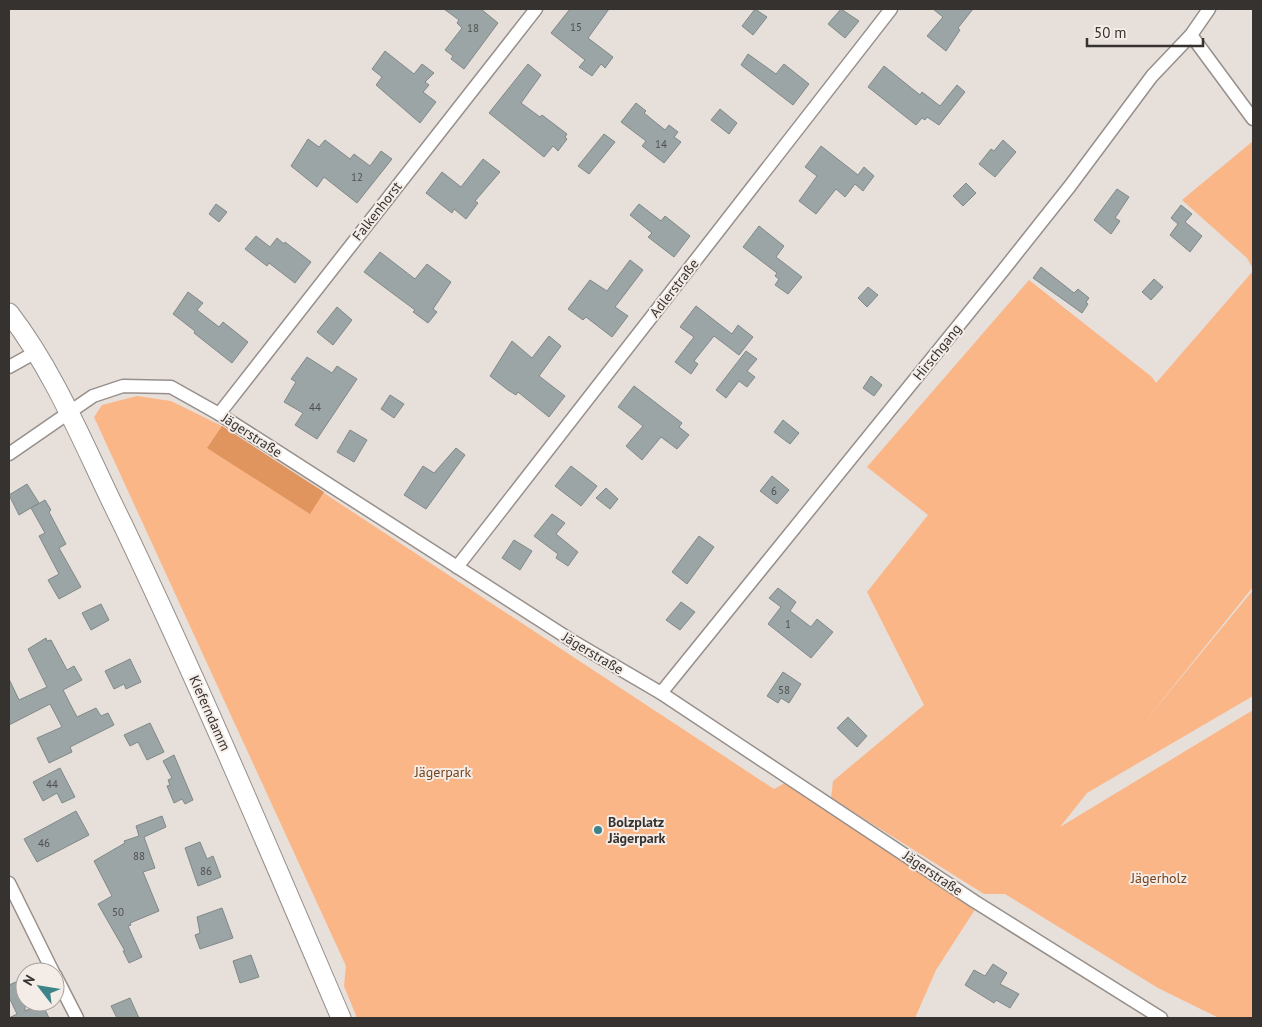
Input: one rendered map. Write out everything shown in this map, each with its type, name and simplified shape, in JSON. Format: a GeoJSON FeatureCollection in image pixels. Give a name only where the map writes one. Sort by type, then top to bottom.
{"type":"FeatureCollection","features":[{"type":"Feature","properties":{"kind":"street","name":"Falkenhorst"},"geometry":{"type":"LineString","coordinates":[[219,414],[536,9]]}},
{"type":"Feature","properties":{"kind":"street","name":"Adlerstraße"},"geometry":{"type":"LineString","coordinates":[[457,567],[891,9]]}},
{"type":"Feature","properties":{"kind":"street","name":"Hirschgang"},"geometry":{"type":"LineString","coordinates":[[661,693],[1001,273],[1070,186],[1152,76],[1191,35],[1209,9]]}},
{"type":"Feature","properties":{"kind":"street"},"geometry":{"type":"LineString","coordinates":[[1191,35],[1253,119]]}},
{"type":"Feature","properties":{"kind":"street"},"geometry":{"type":"LineString","coordinates":[[9,313],[36,352],[68,412]]}},
{"type":"Feature","properties":{"kind":"street"},"geometry":{"type":"LineString","coordinates":[[9,367],[36,352]]}},
{"type":"Feature","properties":{"kind":"street","name":"Jägerstraße"},"geometry":{"type":"LineString","coordinates":[[9,454],[93,396],[123,386],[171,387],[219,414],[574,642],[661,693],[974,901],[1161,1018]]}},
{"type":"Feature","properties":{"kind":"street","name":"Kieferndamm"},"geometry":{"type":"LineString","coordinates":[[68,412],[178,640],[341,1018]]}},
{"type":"Feature","properties":{"kind":"street"},"geometry":{"type":"LineString","coordinates":[[9,884],[48,962]]}},
{"type":"Feature","properties":{"kind":"street"},"geometry":{"type":"LineString","coordinates":[[65,995],[76,1018]]}},
{"type":"Feature","properties":{"kind":"green space"},"geometry":{"type":"Polygon","coordinates":[[[1253,141],[1253,269],[1247,258],[1182,200],[1253,141]]]}},
{"type":"Feature","properties":{"kind":"green space","name":"Jägerholz"},"geometry":{"type":"Polygon","coordinates":[[[1253,271],[1253,587],[1142,725],[1253,590],[1253,696],[1087,793],[1060,827],[1253,710],[1253,1018],[1219,1018],[1158,988],[1005,894],[984,894],[831,798],[833,781],[924,705],[867,592],[928,515],[867,467],[1029,280],[1152,377],[1156,383],[1253,271]]]}},
{"type":"Feature","properties":{"kind":"green space","name":"Jägerpark"},"geometry":{"type":"Polygon","coordinates":[[[137,396],[171,401],[222,426],[774,789],[785,783],[976,908],[936,970],[915,1018],[357,1018],[344,986],[346,966],[94,417],[102,405],[137,396]]]}},
{"type":"Feature","properties":{"kind":"shaded area"},"geometry":{"type":"Polygon","coordinates":[[[222,426],[324,492],[310,514],[207,448],[222,426]]]}},
{"type":"Feature","properties":{"kind":"building"},"geometry":{"type":"Polygon","coordinates":[[[444,9],[481,9],[498,23],[464,69],[451,59],[453,56],[445,50],[462,28],[457,23],[459,20],[444,9]]]}},
{"type":"Feature","properties":{"kind":"building"},"geometry":{"type":"Polygon","coordinates":[[[570,9],[609,9],[588,38],[613,57],[605,68],[601,64],[592,76],[579,67],[585,60],[551,33],[570,9]]]}},
{"type":"Feature","properties":{"kind":"building"},"geometry":{"type":"Polygon","coordinates":[[[755,9],[767,17],[753,35],[742,26],[755,9]]]}},
{"type":"Feature","properties":{"kind":"building"},"geometry":{"type":"Polygon","coordinates":[[[841,9],[859,21],[845,38],[828,24],[841,9]]]}},
{"type":"Feature","properties":{"kind":"building"},"geometry":{"type":"Polygon","coordinates":[[[933,9],[973,9],[958,28],[960,30],[946,51],[927,36],[943,17],[933,9]]]}},
{"type":"Feature","properties":{"kind":"building"},"geometry":{"type":"Polygon","coordinates":[[[385,51],[414,74],[422,64],[434,73],[425,82],[429,85],[423,92],[436,102],[420,123],[376,85],[382,77],[372,69],[385,51]]]}},
{"type":"Feature","properties":{"kind":"building"},"geometry":{"type":"Polygon","coordinates":[[[748,54],[776,74],[784,64],[809,84],[793,105],[741,65],[748,54]]]}},
{"type":"Feature","properties":{"kind":"building"},"geometry":{"type":"Polygon","coordinates":[[[528,64],[541,75],[521,103],[540,117],[542,115],[567,134],[565,137],[567,139],[558,151],[553,146],[544,157],[489,113],[528,64]]]}},
{"type":"Feature","properties":{"kind":"building"},"geometry":{"type":"Polygon","coordinates":[[[884,66],[920,95],[922,92],[940,106],[957,85],[965,92],[939,125],[927,117],[925,120],[922,118],[916,125],[868,87],[884,66]]]}},
{"type":"Feature","properties":{"kind":"building"},"geometry":{"type":"Polygon","coordinates":[[[636,103],[646,111],[644,113],[665,130],[669,125],[678,132],[674,137],[681,142],[664,163],[642,146],[646,141],[621,122],[636,103]]]}},
{"type":"Feature","properties":{"kind":"building"},"geometry":{"type":"Polygon","coordinates":[[[720,109],[737,123],[729,134],[711,120],[720,109]]]}},
{"type":"Feature","properties":{"kind":"building"},"geometry":{"type":"Polygon","coordinates":[[[604,134],[615,142],[589,174],[578,166],[604,134]]]}},
{"type":"Feature","properties":{"kind":"building"},"geometry":{"type":"Polygon","coordinates":[[[308,139],[319,147],[325,140],[350,159],[354,154],[370,166],[381,151],[392,159],[357,203],[324,177],[317,187],[291,166],[308,139]]]}},
{"type":"Feature","properties":{"kind":"building"},"geometry":{"type":"Polygon","coordinates":[[[1003,140],[1016,152],[995,177],[979,164],[991,149],[994,151],[1003,140]]]}},
{"type":"Feature","properties":{"kind":"building"},"geometry":{"type":"Polygon","coordinates":[[[821,146],[858,175],[864,167],[874,176],[863,191],[855,184],[845,197],[836,189],[816,214],[799,201],[817,176],[805,167],[821,146]]]}},
{"type":"Feature","properties":{"kind":"building"},"geometry":{"type":"Polygon","coordinates":[[[483,159],[500,172],[475,201],[478,203],[466,219],[454,209],[452,213],[426,193],[442,172],[461,187],[483,159]]]}},
{"type":"Feature","properties":{"kind":"building"},"geometry":{"type":"Polygon","coordinates":[[[966,183],[976,193],[963,206],[953,196],[966,183]]]}},
{"type":"Feature","properties":{"kind":"building"},"geometry":{"type":"Polygon","coordinates":[[[1117,189],[1129,197],[1115,218],[1120,221],[1111,234],[1094,220],[1117,189]]]}},
{"type":"Feature","properties":{"kind":"building"},"geometry":{"type":"Polygon","coordinates":[[[216,204],[227,212],[219,222],[209,214],[216,204]]]}},
{"type":"Feature","properties":{"kind":"building"},"geometry":{"type":"Polygon","coordinates":[[[639,204],[661,221],[665,216],[690,236],[674,257],[648,237],[652,233],[630,215],[639,204]]]}},
{"type":"Feature","properties":{"kind":"building"},"geometry":{"type":"Polygon","coordinates":[[[1181,205],[1192,214],[1185,222],[1202,236],[1190,252],[1170,235],[1178,224],[1171,218],[1181,205]]]}},
{"type":"Feature","properties":{"kind":"building"},"geometry":{"type":"Polygon","coordinates":[[[759,226],[784,246],[776,257],[802,277],[788,294],[775,285],[779,279],[775,276],[777,273],[743,247],[759,226]]]}},
{"type":"Feature","properties":{"kind":"building"},"geometry":{"type":"Polygon","coordinates":[[[256,236],[270,247],[277,238],[311,262],[295,283],[269,263],[267,266],[245,249],[256,236]]]}},
{"type":"Feature","properties":{"kind":"building"},"geometry":{"type":"Polygon","coordinates":[[[380,252],[415,279],[427,264],[451,282],[433,309],[437,312],[428,323],[413,312],[415,310],[364,272],[380,252]]]}},
{"type":"Feature","properties":{"kind":"building"},"geometry":{"type":"Polygon","coordinates":[[[630,260],[643,270],[615,307],[628,316],[612,337],[586,317],[583,320],[568,309],[590,280],[607,291],[630,260]]]}},
{"type":"Feature","properties":{"kind":"building"},"geometry":{"type":"Polygon","coordinates":[[[1041,267],[1074,293],[1078,289],[1089,298],[1086,302],[1088,304],[1082,313],[1033,278],[1041,267]]]}},
{"type":"Feature","properties":{"kind":"building"},"geometry":{"type":"Polygon","coordinates":[[[1154,279],[1163,287],[1151,300],[1142,292],[1154,279]]]}},
{"type":"Feature","properties":{"kind":"building"},"geometry":{"type":"Polygon","coordinates":[[[868,287],[878,295],[867,307],[858,298],[868,287]]]}},
{"type":"Feature","properties":{"kind":"building"},"geometry":{"type":"Polygon","coordinates":[[[188,292],[203,303],[197,310],[219,327],[223,322],[248,342],[232,363],[173,314],[188,292]]]}},
{"type":"Feature","properties":{"kind":"building"},"geometry":{"type":"Polygon","coordinates":[[[696,306],[732,334],[738,325],[753,337],[739,355],[714,336],[694,361],[698,364],[691,374],[675,362],[694,337],[680,327],[696,306]]]}},
{"type":"Feature","properties":{"kind":"building"},"geometry":{"type":"Polygon","coordinates":[[[337,307],[352,320],[333,345],[317,332],[337,307]]]}},
{"type":"Feature","properties":{"kind":"building"},"geometry":{"type":"Polygon","coordinates":[[[549,336],[561,346],[539,376],[565,396],[549,417],[518,392],[516,395],[490,376],[512,341],[532,358],[549,336]]]}},
{"type":"Feature","properties":{"kind":"building"},"geometry":{"type":"Polygon","coordinates":[[[746,351],[757,359],[747,371],[755,377],[747,387],[739,381],[726,398],[716,390],[746,351]]]}},
{"type":"Feature","properties":{"kind":"building"},"geometry":{"type":"Polygon","coordinates":[[[307,357],[332,373],[337,366],[357,379],[317,439],[295,425],[303,413],[284,402],[296,382],[291,379],[307,357]]]}},
{"type":"Feature","properties":{"kind":"building"},"geometry":{"type":"Polygon","coordinates":[[[871,376],[882,385],[874,396],[863,388],[871,376]]]}},
{"type":"Feature","properties":{"kind":"building"},"geometry":{"type":"Polygon","coordinates":[[[634,386],[682,423],[679,427],[689,435],[677,449],[661,437],[642,460],[626,446],[643,426],[618,407],[634,386]]]}},
{"type":"Feature","properties":{"kind":"building"},"geometry":{"type":"Polygon","coordinates":[[[390,395],[404,404],[394,418],[381,409],[390,395]]]}},
{"type":"Feature","properties":{"kind":"building"},"geometry":{"type":"Polygon","coordinates":[[[783,420],[799,433],[790,444],[774,432],[783,420]]]}},
{"type":"Feature","properties":{"kind":"building"},"geometry":{"type":"Polygon","coordinates":[[[350,430],[367,440],[354,462],[337,452],[350,430]]]}},
{"type":"Feature","properties":{"kind":"building"},"geometry":{"type":"Polygon","coordinates":[[[456,448],[465,455],[426,509],[404,495],[423,466],[434,473],[456,448]]]}},
{"type":"Feature","properties":{"kind":"building"},"geometry":{"type":"Polygon","coordinates":[[[571,466],[597,486],[581,506],[555,486],[571,466]]]}},
{"type":"Feature","properties":{"kind":"building"},"geometry":{"type":"Polygon","coordinates":[[[772,476],[789,490],[777,504],[760,491],[772,476]]]}},
{"type":"Feature","properties":{"kind":"building"},"geometry":{"type":"Polygon","coordinates":[[[27,484],[39,503],[19,515],[9,495],[27,484]]]}},
{"type":"Feature","properties":{"kind":"building"},"geometry":{"type":"Polygon","coordinates":[[[606,488],[618,499],[610,509],[596,498],[606,488]]]}},
{"type":"Feature","properties":{"kind":"building"},"geometry":{"type":"Polygon","coordinates":[[[45,500],[51,510],[49,512],[66,544],[59,548],[81,587],[59,599],[48,580],[59,574],[39,536],[45,533],[31,508],[45,500]]]}},
{"type":"Feature","properties":{"kind":"building"},"geometry":{"type":"Polygon","coordinates":[[[552,514],[565,523],[556,534],[578,552],[568,566],[556,558],[558,554],[534,536],[552,514]]]}},
{"type":"Feature","properties":{"kind":"building"},"geometry":{"type":"Polygon","coordinates":[[[699,536],[714,547],[687,584],[672,572],[699,536]]]}},
{"type":"Feature","properties":{"kind":"building"},"geometry":{"type":"Polygon","coordinates":[[[514,540],[532,551],[520,570],[502,558],[514,540]]]}},
{"type":"Feature","properties":{"kind":"building"},"geometry":{"type":"Polygon","coordinates":[[[778,588],[796,602],[790,611],[811,627],[817,619],[833,632],[811,658],[768,624],[781,607],[769,598],[778,588]]]}},
{"type":"Feature","properties":{"kind":"building"},"geometry":{"type":"Polygon","coordinates":[[[681,602],[695,612],[680,630],[666,620],[681,602]]]}},
{"type":"Feature","properties":{"kind":"building"},"geometry":{"type":"Polygon","coordinates":[[[101,604],[109,620],[91,630],[82,613],[101,604]]]}},
{"type":"Feature","properties":{"kind":"building"},"geometry":{"type":"Polygon","coordinates":[[[46,638],[47,641],[51,640],[67,670],[74,666],[82,680],[63,690],[77,717],[96,708],[101,716],[108,713],[114,725],[70,747],[72,752],[49,763],[37,738],[62,727],[50,704],[9,725],[9,679],[19,700],[47,687],[28,649],[46,638]]]}},
{"type":"Feature","properties":{"kind":"building"},"geometry":{"type":"Polygon","coordinates":[[[130,659],[141,682],[126,689],[124,684],[114,689],[105,671],[130,659]]]}},
{"type":"Feature","properties":{"kind":"building"},"geometry":{"type":"Polygon","coordinates":[[[783,672],[801,684],[789,703],[781,698],[778,703],[767,696],[783,672]]]}},
{"type":"Feature","properties":{"kind":"building"},"geometry":{"type":"Polygon","coordinates":[[[848,717],[867,736],[857,747],[837,728],[848,717]]]}},
{"type":"Feature","properties":{"kind":"building"},"geometry":{"type":"Polygon","coordinates":[[[150,723],[164,752],[147,760],[138,742],[130,746],[124,735],[150,723]]]}},
{"type":"Feature","properties":{"kind":"building"},"geometry":{"type":"Polygon","coordinates":[[[174,755],[193,800],[185,804],[182,799],[174,803],[167,786],[170,785],[168,780],[172,778],[163,761],[174,755]]]}},
{"type":"Feature","properties":{"kind":"building"},"geometry":{"type":"Polygon","coordinates":[[[60,768],[75,797],[62,803],[57,793],[43,801],[33,782],[60,768]]]}},
{"type":"Feature","properties":{"kind":"building"},"geometry":{"type":"Polygon","coordinates":[[[76,811],[89,835],[37,862],[24,839],[76,811]]]}},
{"type":"Feature","properties":{"kind":"building"},"geometry":{"type":"Polygon","coordinates":[[[162,816],[166,827],[144,837],[155,868],[143,872],[159,911],[130,923],[131,925],[128,926],[142,957],[129,963],[123,951],[125,951],[98,904],[112,896],[94,861],[125,843],[124,841],[139,836],[136,826],[162,816]]]}},
{"type":"Feature","properties":{"kind":"building"},"geometry":{"type":"Polygon","coordinates":[[[200,842],[207,859],[213,856],[221,877],[198,886],[185,848],[200,842]]]}},
{"type":"Feature","properties":{"kind":"building"},"geometry":{"type":"Polygon","coordinates":[[[222,908],[233,938],[200,949],[195,935],[200,933],[197,917],[222,908]]]}},
{"type":"Feature","properties":{"kind":"building"},"geometry":{"type":"Polygon","coordinates":[[[251,955],[259,977],[240,983],[233,961],[251,955]]]}},
{"type":"Feature","properties":{"kind":"building"},"geometry":{"type":"Polygon","coordinates":[[[993,964],[1007,973],[1000,984],[1019,994],[1010,1008],[996,1000],[994,1003],[965,985],[974,970],[985,976],[993,964]]]}},
{"type":"Feature","properties":{"kind":"building"},"geometry":{"type":"Polygon","coordinates":[[[15,982],[15,1010],[9,997],[9,985],[15,982]]]}},
{"type":"Feature","properties":{"kind":"building"},"geometry":{"type":"Polygon","coordinates":[[[130,998],[139,1018],[117,1018],[111,1006],[130,998]]]}},
{"type":"Feature","properties":{"kind":"building"},"geometry":{"type":"Polygon","coordinates":[[[16,1012],[46,1012],[49,1018],[9,1018],[17,1014],[16,1012]]]}},
{"type":"Feature","properties":{"kind":"place","name":"Bolzplatz Jägerpark"},"geometry":{"type":"Point","coordinates":[598,830]}}]}
